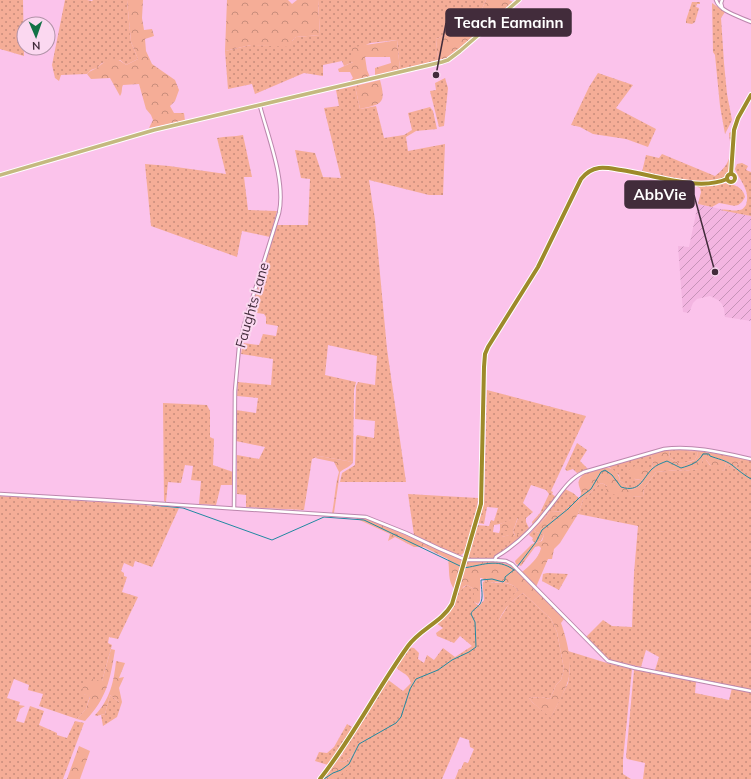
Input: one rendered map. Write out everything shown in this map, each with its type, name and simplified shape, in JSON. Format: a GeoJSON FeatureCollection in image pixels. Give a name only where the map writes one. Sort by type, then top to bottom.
{"type":"FeatureCollection","features":[{"type":"Feature","properties":{"kind":"highway"},"geometry":{"type":"LineString","coordinates":[[727,179],[731,174],[734,130],[738,118],[751,95]]}},
{"type":"Feature","properties":{"kind":"highway"},"geometry":{"type":"LineString","coordinates":[[320,779],[337,758],[377,692],[410,644],[449,609],[454,598],[482,504],[484,367],[486,350],[538,267],[581,179],[594,170],[605,168],[698,184],[727,179],[731,182],[734,180],[735,176],[731,174]]}},
{"type":"Feature","properties":{"kind":"main road"},"geometry":{"type":"LineString","coordinates":[[0,175],[140,134],[448,60],[519,0]]}},
{"type":"Feature","properties":{"kind":"street"},"geometry":{"type":"LineString","coordinates":[[716,0],[723,8],[751,22]]}},
{"type":"Feature","properties":{"kind":"street"},"geometry":{"type":"LineString","coordinates":[[722,0],[721,2],[723,8]]}},
{"type":"Feature","properties":{"kind":"street","name":"Faughts Lane"},"geometry":{"type":"LineString","coordinates":[[234,508],[235,404],[239,347],[244,325],[279,213],[281,200],[280,184],[260,106]]}},
{"type":"Feature","properties":{"kind":"street"},"geometry":{"type":"LineString","coordinates":[[495,560],[496,557],[526,536],[578,474],[672,448],[698,450],[751,459]]}},
{"type":"Feature","properties":{"kind":"street"},"geometry":{"type":"LineString","coordinates":[[0,494],[366,517],[466,560],[495,560],[506,561],[512,564],[610,662],[751,691]]}},
{"type":"Feature","properties":{"kind":"shaded area"},"geometry":{"type":"Polygon","coordinates":[[[698,204],[751,216],[751,321],[725,317],[722,304],[710,296],[697,299],[693,303],[689,313],[683,312],[678,246],[689,247],[698,204]]]}},
{"type":"Feature","properties":{"kind":"green space"},"geometry":{"type":"Polygon","coordinates":[[[0,0],[23,0],[23,16],[16,16],[16,54],[0,49],[0,0]]]}},
{"type":"Feature","properties":{"kind":"green space"},"geometry":{"type":"Polygon","coordinates":[[[65,0],[127,0],[131,42],[138,59],[126,65],[120,60],[102,63],[87,74],[61,75],[59,81],[55,78],[52,65],[54,56],[56,56],[56,45],[65,0]]]}},
{"type":"Feature","properties":{"kind":"green space"},"geometry":{"type":"Polygon","coordinates":[[[127,0],[143,0],[142,18],[144,30],[152,29],[154,36],[145,39],[146,51],[152,64],[175,80],[179,90],[175,101],[170,106],[174,113],[184,113],[185,121],[149,128],[153,120],[146,109],[139,84],[123,85],[120,96],[110,78],[91,79],[87,74],[105,61],[115,59],[126,65],[138,59],[131,42],[127,0]]]}},
{"type":"Feature","properties":{"kind":"green space"},"geometry":{"type":"Polygon","coordinates":[[[227,0],[288,0],[292,4],[297,0],[318,0],[320,35],[296,37],[292,41],[292,47],[251,45],[225,51],[227,0]]]}},
{"type":"Feature","properties":{"kind":"green space"},"geometry":{"type":"Polygon","coordinates":[[[318,0],[486,0],[478,18],[463,28],[436,39],[438,60],[400,70],[397,40],[370,43],[362,47],[357,47],[353,62],[344,66],[342,61],[323,65],[323,76],[304,73],[255,94],[252,84],[228,89],[225,51],[251,45],[292,46],[292,41],[296,37],[320,35],[318,0]]]}},
{"type":"Feature","properties":{"kind":"green space"},"geometry":{"type":"Polygon","coordinates":[[[486,0],[509,0],[513,2],[459,49],[447,58],[438,60],[436,39],[463,28],[478,18],[486,0]]]}},
{"type":"Feature","properties":{"kind":"green space"},"geometry":{"type":"Polygon","coordinates":[[[692,2],[700,2],[700,4],[697,4],[696,7],[699,8],[695,22],[692,24],[686,23],[686,20],[692,2]]]}},
{"type":"Feature","properties":{"kind":"green space"},"geometry":{"type":"Polygon","coordinates":[[[712,3],[725,12],[721,18],[727,94],[732,120],[725,134],[720,106],[715,55],[713,52],[712,3]]]}},
{"type":"Feature","properties":{"kind":"green space"},"geometry":{"type":"Polygon","coordinates":[[[397,40],[400,70],[375,76],[375,68],[391,63],[390,57],[365,57],[367,70],[370,77],[349,82],[353,78],[350,72],[339,72],[338,69],[353,62],[351,48],[397,40]]]}},
{"type":"Feature","properties":{"kind":"green space"},"geometry":{"type":"Polygon","coordinates":[[[598,73],[633,85],[616,108],[656,129],[648,147],[626,139],[593,134],[580,127],[571,125],[589,87],[598,73]]]}},
{"type":"Feature","properties":{"kind":"green space"},"geometry":{"type":"Polygon","coordinates":[[[445,78],[448,88],[444,126],[439,127],[430,91],[436,90],[435,83],[445,78]]]}},
{"type":"Feature","properties":{"kind":"green space"},"geometry":{"type":"Polygon","coordinates":[[[380,80],[383,94],[381,101],[374,106],[360,109],[355,86],[380,80]]]}},
{"type":"Feature","properties":{"kind":"green space"},"geometry":{"type":"Polygon","coordinates":[[[355,86],[360,109],[376,106],[384,138],[404,135],[412,130],[408,113],[430,107],[433,111],[437,129],[416,131],[406,137],[408,151],[445,144],[443,195],[429,195],[369,180],[375,220],[387,349],[406,482],[340,482],[342,473],[355,465],[357,435],[374,438],[375,421],[355,419],[356,386],[358,382],[375,385],[377,356],[328,345],[325,375],[356,382],[354,390],[353,462],[319,456],[312,459],[304,510],[246,507],[246,495],[237,494],[237,455],[259,459],[265,447],[236,441],[236,410],[256,413],[258,398],[237,396],[238,382],[271,385],[273,359],[241,354],[243,343],[259,345],[263,334],[276,336],[278,326],[266,324],[266,317],[264,314],[250,312],[277,225],[308,225],[310,179],[301,178],[295,150],[315,153],[323,177],[341,178],[324,108],[339,106],[336,90],[355,86]]]}},
{"type":"Feature","properties":{"kind":"green space"},"geometry":{"type":"Polygon","coordinates":[[[731,132],[732,149],[731,162],[726,176],[719,180],[698,182],[642,172],[646,155],[659,158],[662,154],[715,176],[722,170],[729,159],[731,146],[729,133],[731,132]]]}},
{"type":"Feature","properties":{"kind":"green space"},"geometry":{"type":"Polygon","coordinates":[[[243,135],[252,177],[244,177],[248,210],[277,211],[270,237],[242,231],[237,257],[151,226],[145,164],[226,174],[217,138],[243,135]]]}},
{"type":"Feature","properties":{"kind":"green space"},"geometry":{"type":"Polygon","coordinates":[[[742,163],[748,166],[746,170],[751,172],[751,216],[720,210],[740,210],[746,205],[746,191],[735,169],[737,164],[742,163]]]}},
{"type":"Feature","properties":{"kind":"green space"},"geometry":{"type":"Polygon","coordinates":[[[727,183],[741,189],[745,197],[740,204],[734,206],[719,203],[712,207],[698,204],[701,192],[700,188],[692,184],[707,186],[727,183]]]}},
{"type":"Feature","properties":{"kind":"green space"},"geometry":{"type":"Polygon","coordinates":[[[487,390],[586,416],[551,491],[556,497],[533,526],[532,522],[540,513],[549,494],[546,490],[531,485],[523,503],[533,512],[526,518],[529,528],[515,537],[513,531],[518,518],[494,525],[493,532],[499,533],[500,530],[509,530],[510,535],[502,537],[512,540],[511,547],[495,558],[470,559],[468,555],[477,525],[489,526],[491,520],[494,521],[498,508],[487,507],[484,524],[478,523],[484,503],[487,390]]]}},
{"type":"Feature","properties":{"kind":"green space"},"geometry":{"type":"Polygon","coordinates":[[[163,403],[207,405],[210,411],[210,437],[214,439],[213,465],[233,472],[232,485],[221,485],[216,505],[199,504],[201,481],[191,480],[193,466],[185,465],[181,483],[168,482],[166,502],[164,501],[163,403]]]}},
{"type":"Feature","properties":{"kind":"green space"},"geometry":{"type":"Polygon","coordinates":[[[577,443],[587,450],[580,461],[588,469],[577,473],[573,469],[567,471],[565,469],[577,443]]]}},
{"type":"Feature","properties":{"kind":"green space"},"geometry":{"type":"Polygon","coordinates":[[[669,449],[697,452],[698,454],[695,460],[680,464],[670,458],[669,449]]]}},
{"type":"Feature","properties":{"kind":"green space"},"geometry":{"type":"Polygon","coordinates":[[[669,449],[670,458],[680,464],[695,460],[698,454],[697,452],[672,449],[699,451],[742,458],[734,469],[726,463],[724,471],[713,468],[706,460],[703,460],[699,469],[656,472],[644,488],[643,496],[629,497],[614,495],[606,491],[607,486],[602,483],[599,484],[583,500],[578,514],[560,543],[554,549],[552,559],[548,559],[536,587],[522,572],[531,564],[540,552],[541,548],[539,546],[535,547],[521,566],[516,564],[515,561],[532,544],[542,541],[544,535],[534,531],[550,512],[566,510],[579,501],[581,492],[579,481],[585,473],[597,468],[609,468],[614,470],[620,481],[626,485],[628,490],[632,489],[638,487],[643,482],[633,478],[628,471],[635,466],[640,469],[650,468],[652,470],[653,460],[651,454],[669,449]]]}},
{"type":"Feature","properties":{"kind":"green space"},"geometry":{"type":"Polygon","coordinates":[[[651,454],[653,460],[652,471],[634,479],[641,480],[643,482],[638,487],[632,489],[628,490],[626,485],[620,481],[619,475],[609,467],[603,467],[651,454]]]}},
{"type":"Feature","properties":{"kind":"green space"},"geometry":{"type":"Polygon","coordinates":[[[319,456],[353,462],[340,472],[334,513],[332,513],[339,472],[334,462],[315,458],[319,456]]]}},
{"type":"Feature","properties":{"kind":"green space"},"geometry":{"type":"Polygon","coordinates":[[[742,458],[751,460],[751,690],[655,670],[659,657],[646,650],[641,667],[612,661],[586,637],[603,620],[612,626],[632,627],[634,573],[638,526],[578,514],[583,500],[599,484],[602,483],[626,496],[643,496],[644,488],[656,472],[698,469],[703,460],[706,460],[710,465],[724,471],[726,463],[734,469],[742,458]]]}},
{"type":"Feature","properties":{"kind":"green space"},"geometry":{"type":"Polygon","coordinates":[[[565,489],[580,499],[574,506],[567,510],[550,512],[534,531],[544,535],[541,541],[535,543],[532,540],[533,538],[529,535],[565,489]]]}},
{"type":"Feature","properties":{"kind":"green space"},"geometry":{"type":"Polygon","coordinates":[[[408,494],[478,498],[477,509],[466,551],[461,555],[455,554],[414,535],[408,494]]]}},
{"type":"Feature","properties":{"kind":"green space"},"geometry":{"type":"Polygon","coordinates":[[[0,496],[179,508],[152,567],[135,561],[133,567],[124,563],[121,571],[124,573],[124,576],[127,577],[122,592],[138,597],[118,639],[109,637],[108,643],[112,645],[102,681],[84,694],[90,696],[86,709],[77,719],[39,706],[43,694],[28,690],[29,685],[14,679],[7,698],[20,702],[19,705],[25,706],[20,709],[16,721],[24,723],[30,706],[44,711],[39,725],[57,733],[57,735],[67,738],[75,721],[84,723],[63,779],[0,779],[0,496]]]}},
{"type":"Feature","properties":{"kind":"green space"},"geometry":{"type":"Polygon","coordinates":[[[518,517],[513,531],[515,536],[529,528],[530,530],[511,547],[509,545],[511,540],[506,541],[502,539],[502,537],[509,535],[509,530],[500,530],[500,524],[518,517]]]}},
{"type":"Feature","properties":{"kind":"green space"},"geometry":{"type":"Polygon","coordinates":[[[355,518],[369,519],[464,561],[455,590],[452,587],[450,579],[448,559],[424,547],[414,547],[395,537],[388,541],[390,534],[355,518]]]}},
{"type":"Feature","properties":{"kind":"green space"},"geometry":{"type":"Polygon","coordinates":[[[467,561],[487,561],[508,564],[513,567],[564,619],[561,623],[569,652],[570,667],[568,681],[551,718],[529,698],[541,697],[550,699],[556,685],[561,680],[564,669],[557,632],[551,619],[523,593],[509,605],[503,612],[498,622],[498,617],[502,608],[518,590],[508,583],[486,582],[480,578],[480,601],[478,604],[474,602],[474,589],[467,585],[463,587],[462,590],[457,592],[467,561]]]}},
{"type":"Feature","properties":{"kind":"green space"},"geometry":{"type":"Polygon","coordinates":[[[543,574],[568,574],[559,590],[542,581],[543,574]]]}},
{"type":"Feature","properties":{"kind":"green space"},"geometry":{"type":"Polygon","coordinates":[[[483,582],[507,583],[518,590],[503,607],[499,615],[499,620],[509,604],[523,593],[551,619],[557,632],[564,669],[561,680],[556,685],[550,699],[541,697],[529,698],[551,717],[568,683],[570,670],[568,651],[632,669],[623,760],[623,774],[631,779],[455,779],[464,762],[468,763],[474,749],[470,747],[469,740],[460,737],[442,779],[332,779],[343,772],[354,757],[356,753],[353,753],[342,762],[337,761],[343,754],[343,750],[387,679],[403,691],[411,683],[410,679],[395,666],[408,647],[414,648],[419,653],[418,659],[424,663],[427,655],[434,660],[443,648],[455,657],[472,646],[460,636],[454,643],[437,636],[436,633],[443,628],[436,623],[451,610],[455,603],[457,592],[467,585],[474,589],[474,602],[479,606],[484,600],[483,582]]]}},
{"type":"Feature","properties":{"kind":"green space"},"geometry":{"type":"Polygon","coordinates":[[[111,649],[115,650],[109,680],[103,696],[85,721],[77,719],[86,709],[90,697],[82,693],[83,686],[86,680],[91,679],[102,681],[111,649]]]}},
{"type":"Feature","properties":{"kind":"green space"},"geometry":{"type":"Polygon","coordinates":[[[116,661],[125,663],[119,678],[124,677],[119,688],[122,702],[119,702],[110,695],[105,714],[96,716],[95,715],[108,697],[114,676],[116,661]]]}},
{"type":"Feature","properties":{"kind":"green space"},"geometry":{"type":"Polygon","coordinates":[[[634,670],[696,682],[695,693],[729,700],[732,688],[751,693],[751,779],[643,779],[645,763],[627,759],[626,757],[634,670]]]}},
{"type":"Feature","properties":{"kind":"green space"},"geometry":{"type":"Polygon","coordinates":[[[110,695],[119,702],[122,702],[117,717],[103,726],[101,715],[105,714],[110,695]]]}},
{"type":"Feature","properties":{"kind":"green space"},"geometry":{"type":"Polygon","coordinates":[[[347,724],[352,727],[337,754],[328,765],[315,761],[319,752],[327,753],[334,747],[347,724]]]}},
{"type":"Feature","properties":{"kind":"green space"},"geometry":{"type":"Polygon","coordinates":[[[79,746],[90,751],[80,779],[67,779],[79,746]]]}},
{"type":"Feature","properties":{"kind":"green space"},"geometry":{"type":"Polygon","coordinates":[[[343,750],[343,753],[338,761],[341,762],[349,759],[353,753],[356,753],[349,767],[341,774],[341,777],[322,779],[343,750]]]}},
{"type":"Feature","properties":{"kind":"waterway"},"geometry":{"type":"LineString","coordinates":[[517,567],[536,542],[542,530],[591,489],[601,472],[605,470],[612,475],[621,487],[632,488],[637,487],[652,469],[661,463],[667,461],[681,468],[696,462],[703,454],[709,454],[710,456],[729,463],[751,479]]}},
{"type":"Feature","properties":{"kind":"waterway"},"geometry":{"type":"LineString","coordinates":[[152,505],[183,508],[272,540],[324,517],[364,520],[460,566]]}},
{"type":"Feature","properties":{"kind":"waterway"},"geometry":{"type":"LineString","coordinates":[[463,568],[495,563],[508,566],[514,570]]}},
{"type":"Feature","properties":{"kind":"waterway"},"geometry":{"type":"LineString","coordinates":[[324,779],[349,764],[359,744],[396,723],[401,717],[410,689],[416,679],[438,670],[452,660],[476,647],[475,622],[471,614],[481,602],[481,580],[492,579],[503,582],[505,577],[515,569]]}},
{"type":"Feature","properties":{"kind":"place","name":"Teach Eamainn"},"geometry":{"type":"Point","coordinates":[436,75]}},
{"type":"Feature","properties":{"kind":"place","name":"AbbVie"},"geometry":{"type":"Point","coordinates":[715,272]}}]}
